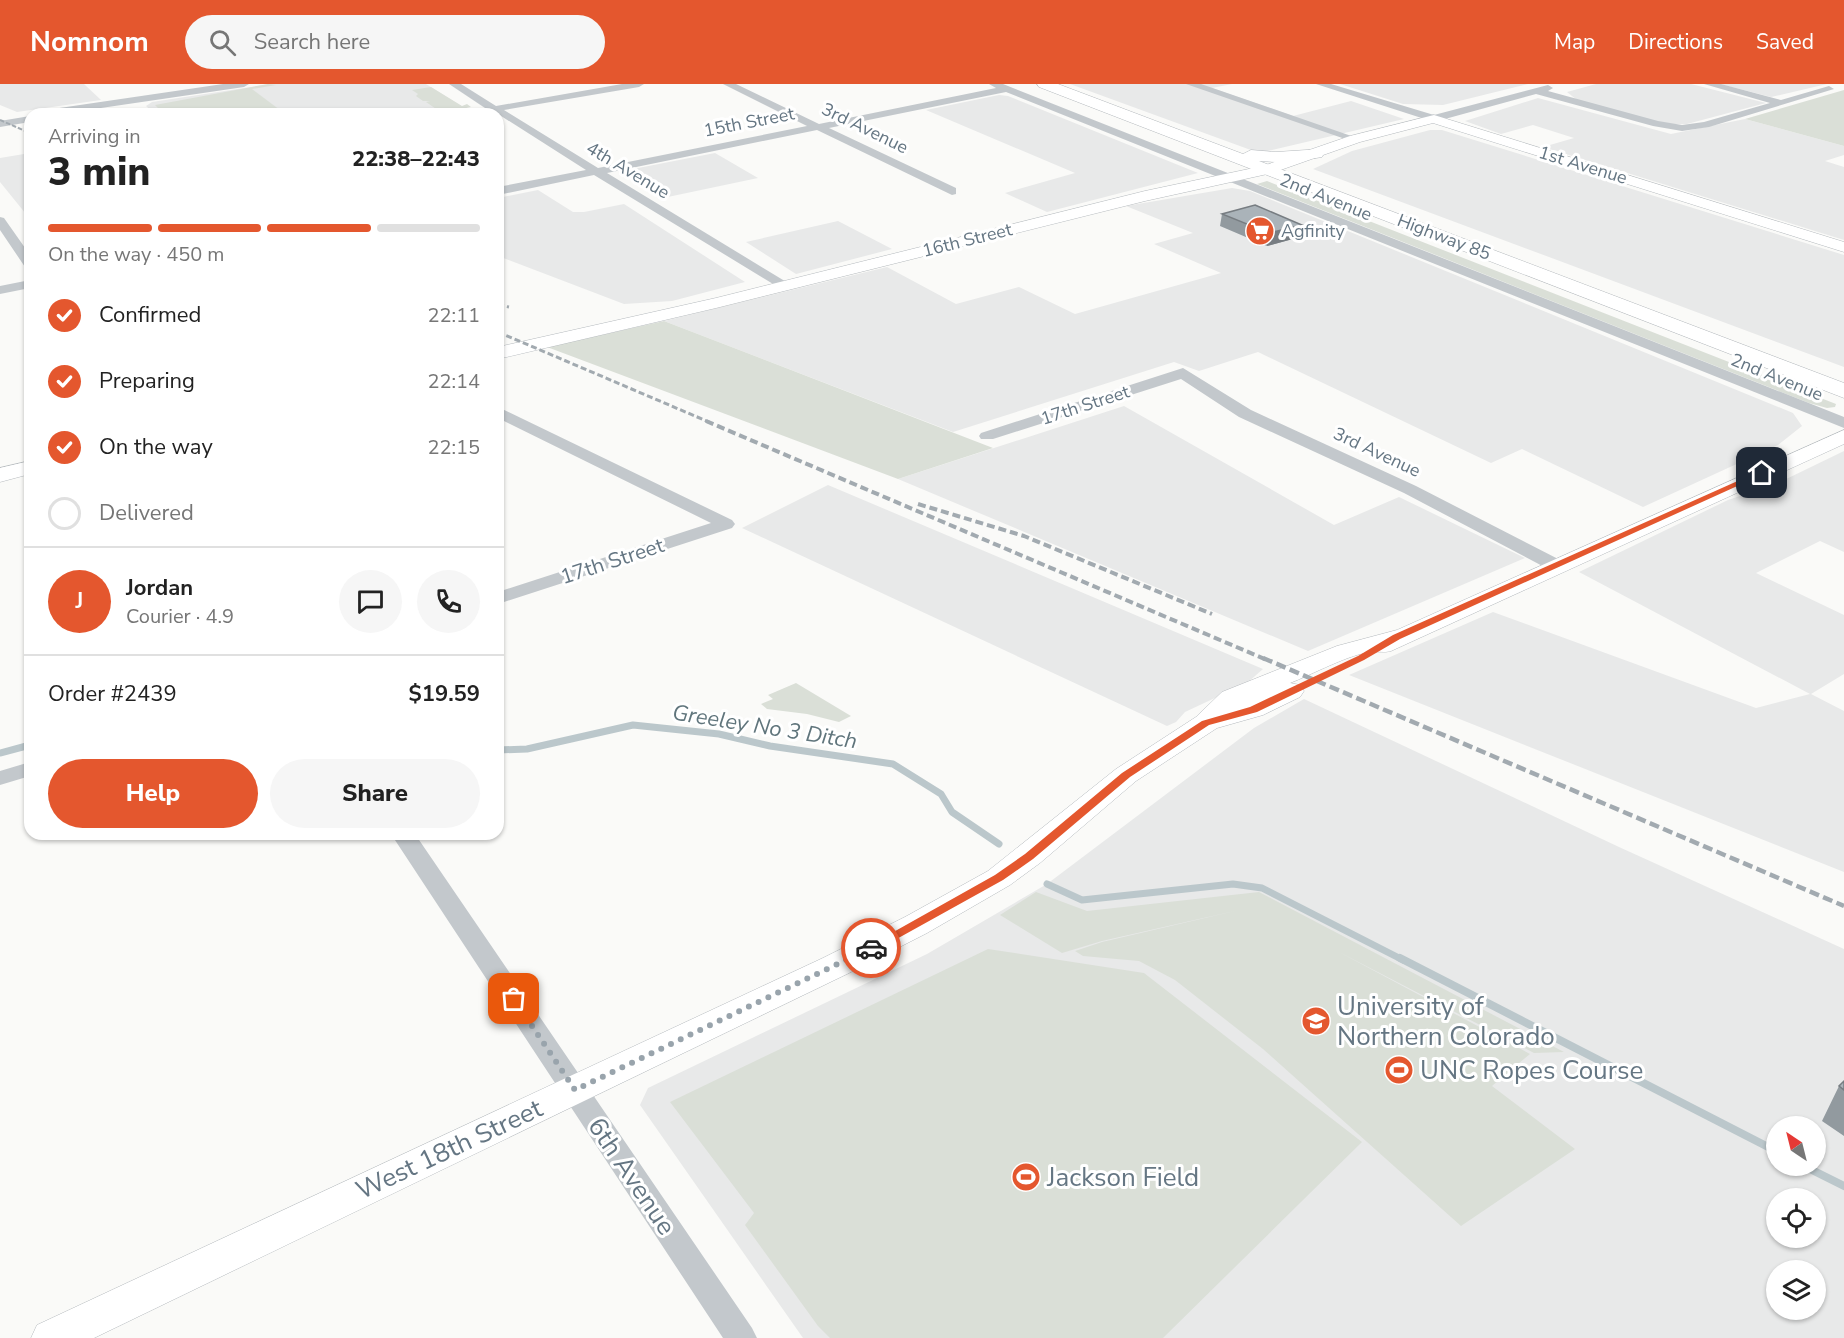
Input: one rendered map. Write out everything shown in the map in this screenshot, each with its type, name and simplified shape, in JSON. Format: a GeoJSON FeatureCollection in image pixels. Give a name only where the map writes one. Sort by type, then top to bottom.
{"type":"FeatureCollection","features":[{"type":"Feature","properties":{"kind":"highway","name":"Highway 85"},"geometry":{"type":"LineString","coordinates":[[1044,84],[1844,391]]}},
{"type":"Feature","properties":{"kind":"highway"},"geometry":{"type":"LineString","coordinates":[[1132,118],[1164,122],[1251,155],[1276,157],[1316,153]]}},
{"type":"Feature","properties":{"kind":"highway"},"geometry":{"type":"LineString","coordinates":[[1660,320],[1707,328],[1844,380]]}},
{"type":"Feature","properties":{"kind":"main road","name":"16th Street"},"geometry":{"type":"LineString","coordinates":[[504,352],[783,286],[1145,196],[1267,170],[1355,139],[1434,119]]}},
{"type":"Feature","properties":{"kind":"main road","name":"1st Avenue"},"geometry":{"type":"LineString","coordinates":[[1434,119],[1844,247]]}},
{"type":"Feature","properties":{"kind":"main road","name":"West 18th Street"},"geometry":{"type":"LineString","coordinates":[[52,1338],[835,966],[916,925],[999,878],[1029,856],[1126,775],[1206,723],[1253,710],[1361,658],[1396,637],[1844,436]]}},
{"type":"Feature","properties":{"kind":"main road"},"geometry":{"type":"LineString","coordinates":[[0,474],[24,468]]}},
{"type":"Feature","properties":{"kind":"street"},"geometry":{"type":"LineString","coordinates":[[182,84],[191,92]]}},
{"type":"Feature","properties":{"kind":"street"},"geometry":{"type":"LineString","coordinates":[[92,108],[244,84]]}},
{"type":"Feature","properties":{"kind":"street","name":"4th Avenue"},"geometry":{"type":"LineString","coordinates":[[454,84],[492,108]]}},
{"type":"Feature","properties":{"kind":"street"},"geometry":{"type":"LineString","coordinates":[[500,108],[639,84]]}},
{"type":"Feature","properties":{"kind":"street","name":"3rd Avenue"},"geometry":{"type":"LineString","coordinates":[[728,84],[952,191]]}},
{"type":"Feature","properties":{"kind":"street","name":"2nd Avenue"},"geometry":{"type":"LineString","coordinates":[[994,84],[1844,423]]}},
{"type":"Feature","properties":{"kind":"street"},"geometry":{"type":"LineString","coordinates":[[1191,84],[1355,139]]}},
{"type":"Feature","properties":{"kind":"street","name":"1st Avenue"},"geometry":{"type":"LineString","coordinates":[[1321,84],[1434,119]]}},
{"type":"Feature","properties":{"kind":"street"},"geometry":{"type":"LineString","coordinates":[[1434,119],[1449,112],[1563,84]]}},
{"type":"Feature","properties":{"kind":"street"},"geometry":{"type":"LineString","coordinates":[[1709,84],[1781,102]]}},
{"type":"Feature","properties":{"kind":"street","name":"15th Street"},"geometry":{"type":"LineString","coordinates":[[504,190],[1008,89]]}},
{"type":"Feature","properties":{"kind":"street"},"geometry":{"type":"LineString","coordinates":[[1536,90],[1656,124],[1682,128],[1696,127],[1829,89]]}},
{"type":"Feature","properties":{"kind":"street"},"geometry":{"type":"LineString","coordinates":[[129,102],[136,108]]}},
{"type":"Feature","properties":{"kind":"street","name":"4th Avenue"},"geometry":{"type":"LineString","coordinates":[[504,115],[783,286]]}},
{"type":"Feature","properties":{"kind":"street"},"geometry":{"type":"LineString","coordinates":[[4,117],[24,117]]}},
{"type":"Feature","properties":{"kind":"street"},"geometry":{"type":"LineString","coordinates":[[0,221],[24,255]]}},
{"type":"Feature","properties":{"kind":"street"},"geometry":{"type":"LineString","coordinates":[[0,290],[24,285]]}},
{"type":"Feature","properties":{"kind":"street","name":"3rd Avenue"},"geometry":{"type":"LineString","coordinates":[[1183,373],[1230,405],[1412,489],[1557,566]]}},
{"type":"Feature","properties":{"kind":"street","name":"17th Street"},"geometry":{"type":"LineString","coordinates":[[987,436],[1183,373]]}},
{"type":"Feature","properties":{"kind":"street","name":"17th Street"},"geometry":{"type":"LineString","coordinates":[[504,415],[726,524],[504,596]]}},
{"type":"Feature","properties":{"kind":"street"},"geometry":{"type":"LineString","coordinates":[[0,778],[24,771]]}},
{"type":"Feature","properties":{"kind":"street","name":"6th Avenue"},"geometry":{"type":"LineString","coordinates":[[407,840],[741,1338]]}},
{"type":"Feature","properties":{"kind":"shaded area"},"geometry":{"type":"Polygon","coordinates":[[[0,84],[84,84],[101,100],[45,108],[24,108],[24,111],[17,112],[0,105],[0,84]]]}},
{"type":"Feature","properties":{"kind":"shaded area"},"geometry":{"type":"Polygon","coordinates":[[[268,84],[276,85],[252,89],[277,108],[158,108],[155,105],[268,84]]]}},
{"type":"Feature","properties":{"kind":"shaded area"},"geometry":{"type":"Polygon","coordinates":[[[270,84],[426,84],[464,108],[148,108],[146,106],[152,102],[270,84]]]}},
{"type":"Feature","properties":{"kind":"shaded area"},"geometry":{"type":"Polygon","coordinates":[[[1070,84],[1232,84],[1212,88],[1293,116],[1351,101],[1404,119],[1259,153],[1070,84]]]}},
{"type":"Feature","properties":{"kind":"shaded area"},"geometry":{"type":"Polygon","coordinates":[[[1340,84],[1528,84],[1443,105],[1403,104],[1340,84]]]}},
{"type":"Feature","properties":{"kind":"shaded area"},"geometry":{"type":"Polygon","coordinates":[[[1596,84],[1691,84],[1766,103],[1687,124],[1663,124],[1577,100],[1567,92],[1596,84]]]}},
{"type":"Feature","properties":{"kind":"shaded area"},"geometry":{"type":"Polygon","coordinates":[[[1720,84],[1827,84],[1771,97],[1720,84]]]}},
{"type":"Feature","properties":{"kind":"shaded area"},"geometry":{"type":"Polygon","coordinates":[[[431,87],[462,106],[467,104],[471,107],[435,108],[426,102],[430,101],[423,101],[412,90],[431,87]]]}},
{"type":"Feature","properties":{"kind":"shaded area"},"geometry":{"type":"Polygon","coordinates":[[[1844,90],[1844,146],[1745,119],[1844,90]]]}},
{"type":"Feature","properties":{"kind":"shaded area"},"geometry":{"type":"Polygon","coordinates":[[[999,95],[1008,96],[1198,173],[1047,212],[1005,193],[1075,173],[926,110],[999,95]]]}},
{"type":"Feature","properties":{"kind":"shaded area"},"geometry":{"type":"Polygon","coordinates":[[[1538,98],[1671,134],[1745,119],[1844,146],[1844,155],[1825,161],[1844,167],[1844,240],[1543,147],[1574,138],[1533,125],[1501,134],[1465,121],[1538,98]]]}},
{"type":"Feature","properties":{"kind":"shaded area"},"geometry":{"type":"Polygon","coordinates":[[[1430,130],[1442,130],[1844,255],[1844,367],[1313,169],[1352,151],[1430,130]]]}},
{"type":"Feature","properties":{"kind":"shaded area"},"geometry":{"type":"Polygon","coordinates":[[[715,153],[758,178],[663,198],[625,174],[628,170],[715,153]]]}},
{"type":"Feature","properties":{"kind":"shaded area"},"geometry":{"type":"Polygon","coordinates":[[[24,154],[24,212],[0,182],[0,158],[24,154]]]}},
{"type":"Feature","properties":{"kind":"shaded area"},"geometry":{"type":"Polygon","coordinates":[[[1267,181],[1836,404],[1835,407],[1827,408],[1809,403],[1257,184],[1267,181]]]}},
{"type":"Feature","properties":{"kind":"shaded area"},"geometry":{"type":"Polygon","coordinates":[[[1232,188],[1250,191],[1793,413],[1802,426],[1778,445],[1643,507],[1522,449],[1491,463],[1258,352],[1199,371],[1174,362],[953,432],[664,321],[887,267],[956,304],[1019,287],[1075,314],[1221,273],[1154,244],[1193,233],[1126,206],[1232,188]]]}},
{"type":"Feature","properties":{"kind":"shaded area"},"geometry":{"type":"Polygon","coordinates":[[[538,190],[573,212],[624,204],[745,282],[672,301],[624,304],[504,258],[504,197],[538,190]]]}},
{"type":"Feature","properties":{"kind":"shaded area"},"geometry":{"type":"Polygon","coordinates":[[[838,221],[892,249],[796,274],[746,242],[838,221]]]}},
{"type":"Feature","properties":{"kind":"shaded area"},"geometry":{"type":"Polygon","coordinates":[[[664,321],[993,448],[898,479],[547,347],[664,321]]]}},
{"type":"Feature","properties":{"kind":"shaded area"},"geometry":{"type":"Polygon","coordinates":[[[1124,406],[1334,525],[1399,497],[1525,558],[1308,651],[898,479],[1124,406]]]}},
{"type":"Feature","properties":{"kind":"shaded area"},"geometry":{"type":"Polygon","coordinates":[[[1844,451],[1844,552],[1820,541],[1756,573],[1844,615],[1844,674],[1811,694],[1844,711],[1844,872],[1349,675],[1493,612],[1756,708],[1810,694],[1579,572],[1728,500],[1776,484],[1844,451]]]}},
{"type":"Feature","properties":{"kind":"shaded area"},"geometry":{"type":"Polygon","coordinates":[[[828,485],[1263,669],[1247,683],[1185,712],[1176,722],[1167,726],[742,528],[828,485]]]}},
{"type":"Feature","properties":{"kind":"shaded area"},"geometry":{"type":"Polygon","coordinates":[[[796,683],[851,716],[839,722],[807,714],[767,709],[761,704],[773,699],[768,695],[796,683]]]}},
{"type":"Feature","properties":{"kind":"shaded area","name":"University of Northern Colorado"},"geometry":{"type":"Polygon","coordinates":[[[1304,699],[1619,847],[1844,949],[1844,1338],[803,1338],[640,1105],[648,1088],[927,954],[1047,884],[1254,728],[1304,699]]]}},
{"type":"Feature","properties":{"kind":"shaded area","name":"UNC Ropes Course"},"geometry":{"type":"Polygon","coordinates":[[[1036,892],[1087,911],[1259,892],[1564,1052],[1534,1053],[1339,952],[1530,1054],[1492,1086],[1575,1149],[1461,1226],[1263,1049],[1175,980],[1139,961],[1083,956],[1075,951],[1102,942],[1239,910],[1102,941],[1062,953],[1000,915],[1036,892]]]}},
{"type":"Feature","properties":{"kind":"shaded area","name":"Jackson Field"},"geometry":{"type":"Polygon","coordinates":[[[988,949],[1144,973],[1362,1142],[1163,1338],[830,1338],[818,1326],[745,1225],[754,1213],[670,1102],[988,949]]]}},
{"type":"Feature","properties":{"kind":"building"},"geometry":{"type":"Polygon","coordinates":[[[1255,205],[1302,225],[1269,233],[1222,214],[1255,205]]]}},
{"type":"Feature","properties":{"kind":"waterway","name":"Greeley No 3 Ditch"},"geometry":{"type":"LineString","coordinates":[[504,750],[527,749],[633,725],[719,734],[770,746],[893,764],[941,794],[952,812],[999,844]]}},
{"type":"Feature","properties":{"kind":"waterway","name":"Greeley No 3 Ditch"},"geometry":{"type":"LineString","coordinates":[[0,753],[24,747]]}},
{"type":"Feature","properties":{"kind":"waterway","name":"Greeley No 3 Ditch"},"geometry":{"type":"LineString","coordinates":[[1047,884],[1082,900],[1233,884],[1262,888],[1403,960]]}},
{"type":"Feature","properties":{"kind":"waterway","name":"Greeley No 3 Ditch"},"geometry":{"type":"LineString","coordinates":[[1400,958],[1766,1146]]}},
{"type":"Feature","properties":{"kind":"waterway","name":"Greeley No 3 Ditch"},"geometry":{"type":"LineString","coordinates":[[1824,1176],[1844,1186]]}},
{"type":"Feature","properties":{"kind":"railway"},"geometry":{"type":"LineString","coordinates":[[0,120],[24,130]]}},
{"type":"Feature","properties":{"kind":"railway"},"geometry":{"type":"LineString","coordinates":[[504,306],[509,307]]}},
{"type":"Feature","properties":{"kind":"railway"},"geometry":{"type":"LineString","coordinates":[[504,335],[709,422]]}},
{"type":"Feature","properties":{"kind":"railway"},"geometry":{"type":"LineString","coordinates":[[706,421],[1267,660]]}},
{"type":"Feature","properties":{"kind":"railway"},"geometry":{"type":"LineString","coordinates":[[918,504],[1024,536],[1212,614]]}},
{"type":"Feature","properties":{"kind":"railway"},"geometry":{"type":"LineString","coordinates":[[1263,658],[1844,906]]}},
{"type":"Feature","properties":{"kind":"way so far"},"geometry":{"type":"LineString","coordinates":[[514,999],[575,1090],[871,948]]}},
{"type":"Feature","properties":{"kind":"place","name":"Agfinity"},"geometry":{"type":"Point","coordinates":[1260,231]}},
{"type":"Feature","properties":{"kind":"place","name":"University of Northern Colorado"},"geometry":{"type":"Point","coordinates":[1316,1021]}},
{"type":"Feature","properties":{"kind":"place","name":"UNC Ropes Course"},"geometry":{"type":"Point","coordinates":[1399,1070]}},
{"type":"Feature","properties":{"kind":"place","name":"Jackson Field"},"geometry":{"type":"Point","coordinates":[1026,1177]}},
{"type":"Feature","properties":{"kind":"route"},"geometry":{"type":"LineString","coordinates":[[871,948],[999,878],[1029,856],[1126,775],[1206,723],[1253,710],[1361,658],[1396,637],[1762,473]]}}]}
